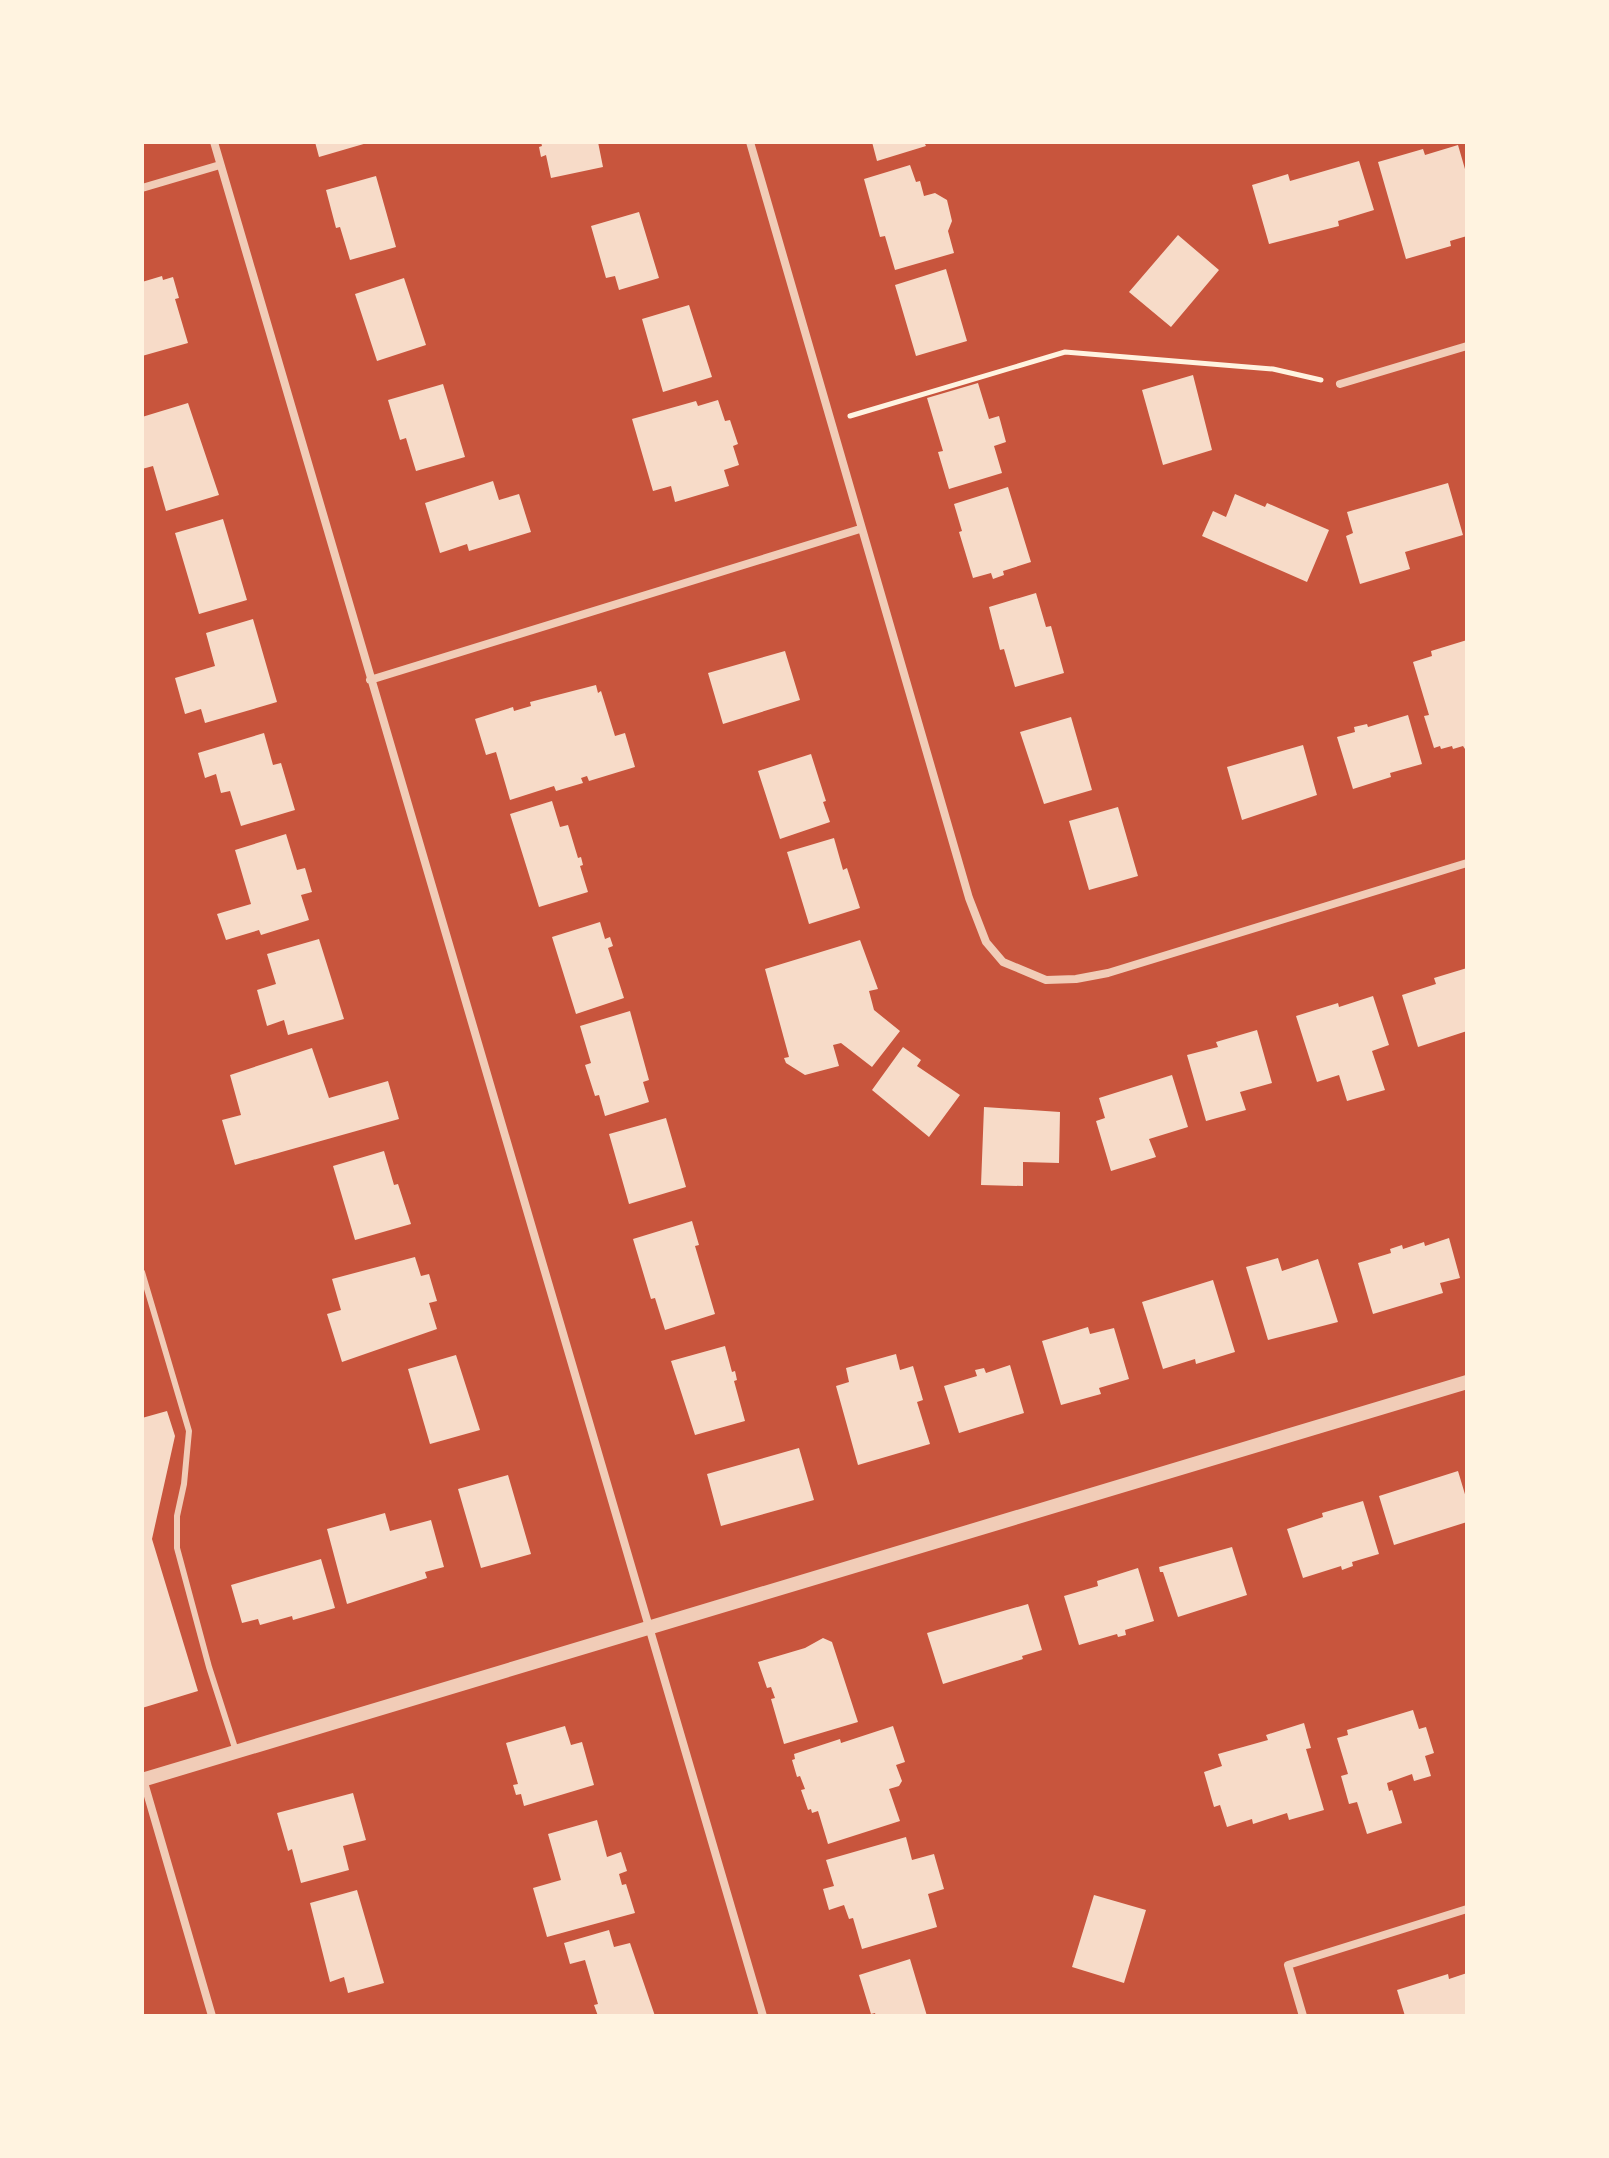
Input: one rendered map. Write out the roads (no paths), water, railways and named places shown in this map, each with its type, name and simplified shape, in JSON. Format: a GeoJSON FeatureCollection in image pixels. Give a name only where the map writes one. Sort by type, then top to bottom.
{"type":"FeatureCollection","features":[{"type":"Feature","properties":{"kind":"street"},"geometry":{"type":"LineString","coordinates":[[214,142],[763,2016]]}},
{"type":"Feature","properties":{"kind":"street"},"geometry":{"type":"LineString","coordinates":[[750,142],[969,898],[986,942],[1003,962],[1046,980],[1108,973],[1467,863]]}},
{"type":"Feature","properties":{"kind":"street"},"geometry":{"type":"LineString","coordinates":[[142,188],[220,165]]}},
{"type":"Feature","properties":{"kind":"street"},"geometry":{"type":"LineString","coordinates":[[1340,384],[1467,346]]}},
{"type":"Feature","properties":{"kind":"street"},"geometry":{"type":"LineString","coordinates":[[370,680],[860,529]]}},
{"type":"Feature","properties":{"kind":"street"},"geometry":{"type":"LineString","coordinates":[[212,2016],[142,1780],[1467,1382]]}},
{"type":"Feature","properties":{"kind":"street"},"geometry":{"type":"LineString","coordinates":[[1303,2016],[1288,1965],[1467,1909]]}},
{"type":"Feature","properties":{"kind":"lane"},"geometry":{"type":"LineString","coordinates":[[142,1272],[189,1431],[184,1484],[177,1516],[177,1548],[209,1667],[236,1751]]}}]}
